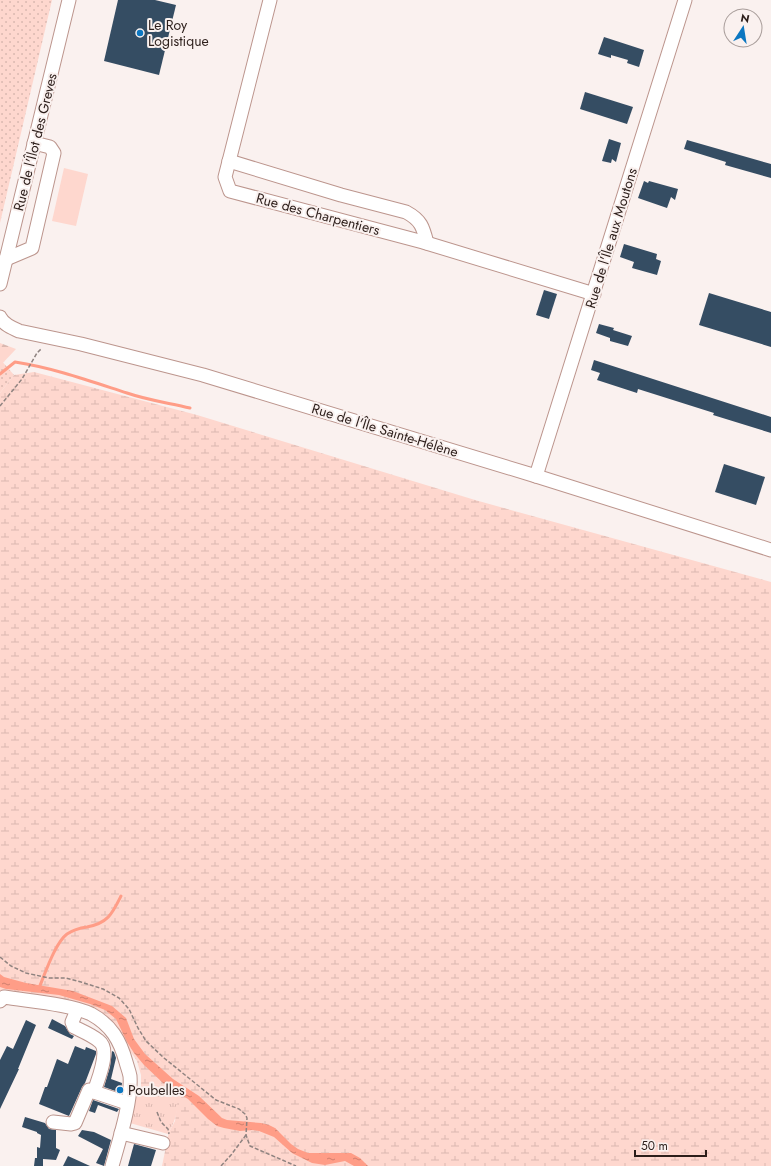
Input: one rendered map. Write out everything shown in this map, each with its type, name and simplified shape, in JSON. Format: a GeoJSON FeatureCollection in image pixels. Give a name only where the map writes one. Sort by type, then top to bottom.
{"type":"FeatureCollection","features":[{"type":"Feature","properties":{"kind":"street","name":"Rue de l'Îlot des Greves"},"geometry":{"type":"LineString","coordinates":[[0,284],[69,0]]}},
{"type":"Feature","properties":{"kind":"street","name":"Rue des Charpentiers"},"geometry":{"type":"LineString","coordinates":[[270,0],[225,177],[230,191],[427,243],[594,294]]}},
{"type":"Feature","properties":{"kind":"street","name":"Rue de l'Île aux Moutons"},"geometry":{"type":"LineString","coordinates":[[536,476],[685,0]]}},
{"type":"Feature","properties":{"kind":"street"},"geometry":{"type":"LineString","coordinates":[[6,259],[32,248],[54,153],[50,147],[34,143]]}},
{"type":"Feature","properties":{"kind":"street"},"geometry":{"type":"LineString","coordinates":[[229,161],[341,195],[406,212],[420,222],[427,243]]}},
{"type":"Feature","properties":{"kind":"street","name":"Rue de l'Île Sainte-Hélène"},"geometry":{"type":"LineString","coordinates":[[0,317],[1,320],[9,327],[19,331],[81,344],[203,375],[536,476],[771,550]]}},
{"type":"Feature","properties":{"kind":"street"},"geometry":{"type":"LineString","coordinates":[[0,1001],[4,997],[77,1010],[90,1014],[105,1024],[116,1037],[122,1047],[130,1076],[127,1103],[112,1166]]}},
{"type":"Feature","properties":{"kind":"street"},"geometry":{"type":"LineString","coordinates":[[77,1010],[72,1022],[74,1027],[100,1041],[105,1051],[94,1092]]}},
{"type":"Feature","properties":{"kind":"street"},"geometry":{"type":"LineString","coordinates":[[53,1122],[75,1123],[89,1090],[127,1103]]}},
{"type":"Feature","properties":{"kind":"street"},"geometry":{"type":"LineString","coordinates":[[121,1133],[163,1143]]}},
{"type":"Feature","properties":{"kind":"path"},"geometry":{"type":"LineString","coordinates":[[0,406],[22,379],[37,353],[45,344]]}},
{"type":"Feature","properties":{"kind":"path"},"geometry":{"type":"LineString","coordinates":[[0,957],[11,966],[26,973],[40,977],[66,978],[81,982],[103,989],[119,998],[129,1009],[146,1041],[164,1058],[216,1100],[239,1109],[247,1118],[246,1135],[250,1146],[296,1166]]}},
{"type":"Feature","properties":{"kind":"path"},"geometry":{"type":"LineString","coordinates":[[157,1112],[161,1122],[169,1132],[166,1144],[163,1143]]}},
{"type":"Feature","properties":{"kind":"path"},"geometry":{"type":"LineString","coordinates":[[221,1166],[246,1135]]}},
{"type":"Feature","properties":{"kind":"green space"},"geometry":{"type":"Polygon","coordinates":[[[0,0],[52,0],[0,223],[0,0]]]}},
{"type":"Feature","properties":{"kind":"green space"},"geometry":{"type":"Polygon","coordinates":[[[64,168],[88,174],[76,226],[52,221],[64,168]]]}},
{"type":"Feature","properties":{"kind":"green space"},"geometry":{"type":"Polygon","coordinates":[[[0,343],[16,349],[0,366],[0,343]]]}},
{"type":"Feature","properties":{"kind":"green space"},"geometry":{"type":"Polygon","coordinates":[[[0,359],[14,375],[0,393],[0,359]]]}},
{"type":"Feature","properties":{"kind":"green space"},"geometry":{"type":"Polygon","coordinates":[[[34,372],[197,415],[475,500],[771,582],[771,1166],[162,1166],[169,1132],[175,1121],[177,1106],[174,1095],[157,1084],[141,1088],[141,1075],[137,1061],[121,1038],[73,1003],[0,992],[0,393],[14,375],[34,372]]]}},
{"type":"Feature","properties":{"kind":"green space"},"geometry":{"type":"Polygon","coordinates":[[[157,1084],[174,1094],[176,1099],[176,1114],[173,1125],[168,1134],[130,1123],[136,1097],[141,1088],[157,1084]]]}},
{"type":"Feature","properties":{"kind":"water"},"geometry":{"type":"Polygon","coordinates":[[[0,974],[4,977],[26,983],[73,991],[112,1006],[126,1018],[134,1039],[145,1054],[173,1079],[199,1096],[222,1118],[227,1120],[269,1125],[275,1128],[298,1149],[308,1153],[351,1153],[360,1158],[368,1166],[354,1166],[345,1161],[325,1165],[312,1163],[292,1153],[274,1137],[259,1131],[240,1131],[217,1126],[188,1099],[163,1083],[144,1065],[127,1042],[116,1019],[105,1010],[59,995],[0,987],[0,974]]]}},
{"type":"Feature","properties":{"kind":"building","name":"Le Roy Logistique"},"geometry":{"type":"Polygon","coordinates":[[[118,0],[155,0],[176,5],[159,75],[104,61],[118,0]]]}},
{"type":"Feature","properties":{"kind":"building"},"geometry":{"type":"Polygon","coordinates":[[[604,37],[644,50],[639,67],[627,63],[628,60],[611,55],[611,58],[598,54],[604,37]]]}},
{"type":"Feature","properties":{"kind":"building"},"geometry":{"type":"Polygon","coordinates":[[[585,92],[633,107],[627,124],[580,109],[585,92]]]}},
{"type":"Feature","properties":{"kind":"building"},"geometry":{"type":"Polygon","coordinates":[[[609,139],[621,143],[616,162],[612,159],[611,163],[602,161],[609,139]]]}},
{"type":"Feature","properties":{"kind":"building"},"geometry":{"type":"Polygon","coordinates":[[[687,140],[771,164],[771,178],[725,165],[726,162],[684,149],[687,140]]]}},
{"type":"Feature","properties":{"kind":"building"},"geometry":{"type":"Polygon","coordinates":[[[644,181],[678,189],[675,200],[671,197],[667,208],[638,198],[644,181]]]}},
{"type":"Feature","properties":{"kind":"building"},"geometry":{"type":"Polygon","coordinates":[[[624,244],[657,254],[656,259],[661,261],[657,275],[632,268],[634,262],[620,257],[624,244]]]}},
{"type":"Feature","properties":{"kind":"building"},"geometry":{"type":"Polygon","coordinates":[[[544,290],[557,294],[549,319],[536,315],[544,290]]]}},
{"type":"Feature","properties":{"kind":"building"},"geometry":{"type":"Polygon","coordinates":[[[709,293],[771,312],[771,347],[699,325],[709,293]]]}},
{"type":"Feature","properties":{"kind":"building"},"geometry":{"type":"Polygon","coordinates":[[[599,324],[614,328],[613,330],[632,336],[628,346],[610,341],[610,338],[596,333],[599,324]]]}},
{"type":"Feature","properties":{"kind":"building"},"geometry":{"type":"Polygon","coordinates":[[[594,360],[771,417],[771,433],[638,389],[637,393],[597,380],[600,373],[591,370],[594,360]]]}},
{"type":"Feature","properties":{"kind":"building"},"geometry":{"type":"Polygon","coordinates":[[[724,464],[765,477],[756,505],[715,492],[724,464]]]}},
{"type":"Feature","properties":{"kind":"building"},"geometry":{"type":"Polygon","coordinates":[[[52,1019],[65,1026],[70,1034],[74,1036],[72,1039],[48,1028],[52,1019]]]}},
{"type":"Feature","properties":{"kind":"building"},"geometry":{"type":"Polygon","coordinates":[[[26,1020],[36,1025],[19,1069],[0,1109],[0,1060],[7,1046],[13,1049],[26,1020]]]}},
{"type":"Feature","properties":{"kind":"building"},"geometry":{"type":"Polygon","coordinates":[[[75,1046],[85,1050],[86,1047],[96,1051],[96,1054],[85,1083],[69,1116],[39,1104],[57,1059],[68,1064],[75,1046]]]}},
{"type":"Feature","properties":{"kind":"building"},"geometry":{"type":"Polygon","coordinates":[[[112,1051],[114,1052],[116,1058],[111,1079],[122,1083],[121,1093],[104,1087],[110,1067],[112,1051]]]}},
{"type":"Feature","properties":{"kind":"building"},"geometry":{"type":"Polygon","coordinates":[[[93,1100],[119,1109],[117,1112],[98,1105],[95,1113],[89,1111],[93,1100]]]}},
{"type":"Feature","properties":{"kind":"building"},"geometry":{"type":"Polygon","coordinates":[[[25,1117],[45,1123],[49,1129],[56,1130],[56,1148],[60,1150],[56,1160],[43,1159],[43,1166],[34,1166],[35,1158],[37,1158],[37,1147],[40,1148],[41,1135],[37,1132],[22,1127],[25,1117]]]}},
{"type":"Feature","properties":{"kind":"building"},"geometry":{"type":"Polygon","coordinates":[[[82,1130],[94,1132],[111,1140],[104,1166],[96,1163],[103,1149],[78,1136],[82,1130]]]}},
{"type":"Feature","properties":{"kind":"building"},"geometry":{"type":"Polygon","coordinates":[[[134,1144],[156,1150],[151,1166],[128,1166],[134,1144]]]}},
{"type":"Feature","properties":{"kind":"building"},"geometry":{"type":"Polygon","coordinates":[[[68,1156],[90,1166],[63,1166],[68,1156]]]}},
{"type":"Feature","properties":{"kind":"waterway"},"geometry":{"type":"LineString","coordinates":[[0,374],[15,362],[72,375],[142,398],[190,408]]}},
{"type":"Feature","properties":{"kind":"waterway"},"geometry":{"type":"LineString","coordinates":[[39,988],[58,944],[63,938],[74,930],[94,925],[105,920],[112,913],[121,896]]}},
{"type":"Feature","properties":{"kind":"place","name":"Le Roy Logistique"},"geometry":{"type":"Point","coordinates":[140,33]}},
{"type":"Feature","properties":{"kind":"place","name":"Poubelles"},"geometry":{"type":"Point","coordinates":[120,1090]}}]}
